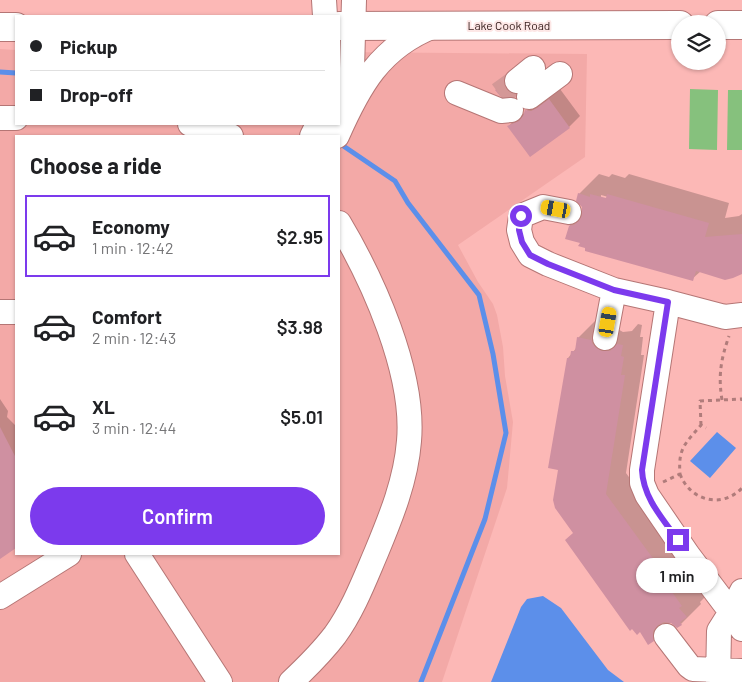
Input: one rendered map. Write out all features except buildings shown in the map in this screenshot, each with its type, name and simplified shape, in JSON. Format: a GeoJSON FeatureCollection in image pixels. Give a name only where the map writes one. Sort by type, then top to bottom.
{"type":"FeatureCollection","features":[{"type":"Feature","properties":{"kind":"main road","name":"Lake Cook Road"},"geometry":{"type":"LineString","coordinates":[[349,17],[435,26],[671,25]]}},
{"type":"Feature","properties":{"kind":"main road"},"geometry":{"type":"LineString","coordinates":[[726,25],[742,25]]}},
{"type":"Feature","properties":{"kind":"main road"},"geometry":{"type":"LineString","coordinates":[[0,27],[15,27]]}},
{"type":"Feature","properties":{"kind":"lane"},"geometry":{"type":"LineString","coordinates":[[324,0],[325,15]]}},
{"type":"Feature","properties":{"kind":"lane"},"geometry":{"type":"LineString","coordinates":[[349,17],[351,105]]}},
{"type":"Feature","properties":{"kind":"lane"},"geometry":{"type":"LineString","coordinates":[[337,135],[351,105],[371,72],[392,50],[407,38],[435,26]]}},
{"type":"Feature","properties":{"kind":"lane"},"geometry":{"type":"LineString","coordinates":[[458,93],[518,91]]}},
{"type":"Feature","properties":{"kind":"lane"},"geometry":{"type":"LineString","coordinates":[[0,118],[15,118]]}},
{"type":"Feature","properties":{"kind":"lane"},"geometry":{"type":"LineString","coordinates":[[193,125],[228,135]]}},
{"type":"Feature","properties":{"kind":"lane"},"geometry":{"type":"LineString","coordinates":[[569,212],[543,207],[521,216],[519,230],[522,242],[530,255],[614,290],[725,317],[739,316]]}},
{"type":"Feature","properties":{"kind":"lane"},"geometry":{"type":"LineString","coordinates":[[291,682],[316,672],[362,587],[399,493],[410,439],[410,410],[405,384],[388,326],[365,272],[340,225]]}},
{"type":"Feature","properties":{"kind":"lane"},"geometry":{"type":"LineString","coordinates":[[605,338],[614,290]]}},
{"type":"Feature","properties":{"kind":"lane"},"geometry":{"type":"LineString","coordinates":[[668,302],[642,470],[643,486],[647,495],[688,555],[736,620]]}},
{"type":"Feature","properties":{"kind":"lane"},"geometry":{"type":"LineString","coordinates":[[0,312],[15,312]]}},
{"type":"Feature","properties":{"kind":"lane"},"geometry":{"type":"LineString","coordinates":[[0,597],[67,555]]}},
{"type":"Feature","properties":{"kind":"lane"},"geometry":{"type":"LineString","coordinates":[[138,555],[220,682]]}},
{"type":"Feature","properties":{"kind":"lane"},"geometry":{"type":"LineString","coordinates":[[718,676],[719,631],[736,620],[742,591]]}},
{"type":"Feature","properties":{"kind":"lane"},"geometry":{"type":"LineString","coordinates":[[666,636],[693,669],[718,676],[742,671]]}},
{"type":"Feature","properties":{"kind":"path"},"geometry":{"type":"LineString","coordinates":[[722,400],[720,385],[721,360],[739,316]]}},
{"type":"Feature","properties":{"kind":"path"},"geometry":{"type":"LineString","coordinates":[[742,404],[742,399],[700,401],[701,425],[684,446],[679,459],[680,474],[684,483],[691,492],[704,499],[722,500],[737,493],[742,488]]}},
{"type":"Feature","properties":{"kind":"path"},"geometry":{"type":"LineString","coordinates":[[701,425],[706,428]]}},
{"type":"Feature","properties":{"kind":"path"},"geometry":{"type":"LineString","coordinates":[[643,486],[666,482],[680,474]]}},
{"type":"Feature","properties":{"kind":"shaded area"},"geometry":{"type":"Polygon","coordinates":[[[0,49],[15,50],[15,125],[340,125],[340,52],[587,54],[585,157],[458,245],[478,282],[493,304],[497,315],[513,422],[507,488],[442,682],[0,682],[0,49]]]}},
{"type":"Feature","properties":{"kind":"green space"},"geometry":{"type":"Polygon","coordinates":[[[690,89],[718,90],[717,150],[689,149],[690,89]]]}},
{"type":"Feature","properties":{"kind":"green space"},"geometry":{"type":"Polygon","coordinates":[[[728,90],[742,90],[742,150],[727,150],[728,90]]]}},
{"type":"Feature","properties":{"kind":"water"},"geometry":{"type":"Polygon","coordinates":[[[717,432],[736,448],[710,478],[690,461],[717,432]]]}},
{"type":"Feature","properties":{"kind":"water"},"geometry":{"type":"Polygon","coordinates":[[[543,596],[561,608],[608,670],[624,682],[491,682],[521,607],[527,599],[543,596]]]}},
{"type":"Feature","properties":{"kind":"waterway"},"geometry":{"type":"LineString","coordinates":[[0,72],[15,73]]}},
{"type":"Feature","properties":{"kind":"waterway"},"geometry":{"type":"LineString","coordinates":[[340,144],[395,181],[408,203],[479,295],[493,354],[506,433],[485,519],[421,682]]}},
{"type":"Feature","properties":{"kind":"tunnel"},"geometry":{"type":"LineString","coordinates":[[499,94],[517,81]]}},
{"type":"Feature","properties":{"kind":"route"},"geometry":{"type":"LineString","coordinates":[[521,216],[519,230],[522,242],[530,255],[614,290],[668,302],[642,470],[642,483],[647,495],[678,540]]}}]}
